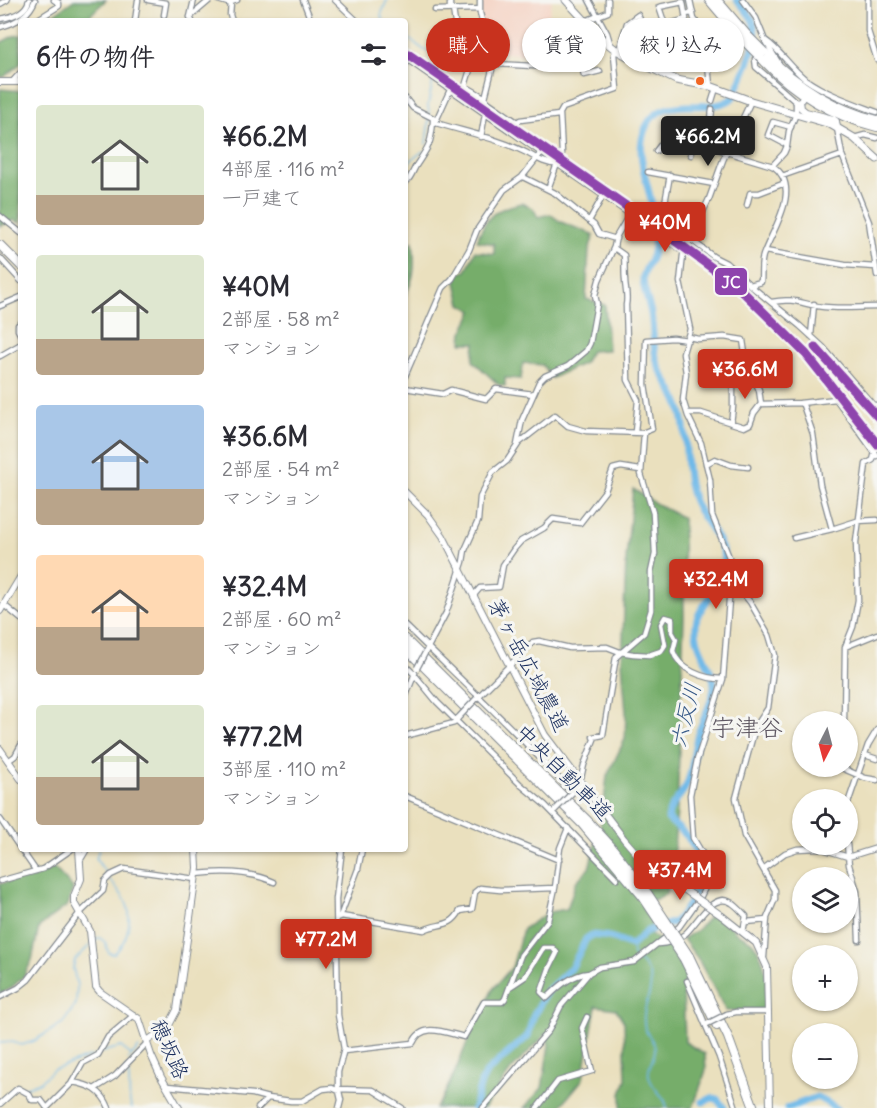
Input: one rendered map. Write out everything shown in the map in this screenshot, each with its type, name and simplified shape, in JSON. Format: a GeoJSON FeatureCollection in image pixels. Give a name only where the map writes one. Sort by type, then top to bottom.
{"type":"FeatureCollection","features":[{"type":"Feature","properties":{"kind":"highway"},"geometry":{"type":"LineString","coordinates":[[709,0],[746,39]]}},
{"type":"Feature","properties":{"kind":"highway"},"geometry":{"type":"LineString","coordinates":[[717,0],[760,57],[828,110],[877,127]]}},
{"type":"Feature","properties":{"kind":"highway"},"geometry":{"type":"LineString","coordinates":[[760,57],[778,66],[806,93],[850,112],[874,114]]}},
{"type":"Feature","properties":{"kind":"highway"},"geometry":{"type":"LineString","coordinates":[[0,237],[18,255]]}},
{"type":"Feature","properties":{"kind":"highway"},"geometry":{"type":"LineString","coordinates":[[0,244],[18,263]]}},
{"type":"Feature","properties":{"kind":"highway","name":"中央自動車道"},"geometry":{"type":"LineString","coordinates":[[408,642],[610,845],[686,958],[728,1037],[754,1108]]}},
{"type":"Feature","properties":{"kind":"highway","name":"中央自動車道"},"geometry":{"type":"LineString","coordinates":[[408,651],[582,824],[646,896]]}},
{"type":"Feature","properties":{"kind":"highway","name":"中央自動車道"},"geometry":{"type":"LineString","coordinates":[[686,958],[723,1039],[748,1108]]}},
{"type":"Feature","properties":{"kind":"main road"},"geometry":{"type":"LineString","coordinates":[[566,0],[582,18]]}},
{"type":"Feature","properties":{"kind":"main road"},"geometry":{"type":"LineString","coordinates":[[606,41],[618,51]]}},
{"type":"Feature","properties":{"kind":"main road"},"geometry":{"type":"LineString","coordinates":[[659,72],[676,80],[713,87],[837,128],[854,138],[877,159]]}},
{"type":"Feature","properties":{"kind":"street"},"geometry":{"type":"LineString","coordinates":[[0,4],[7,0]]}},
{"type":"Feature","properties":{"kind":"street"},"geometry":{"type":"LineString","coordinates":[[0,19],[20,12],[28,5],[29,0]]}},
{"type":"Feature","properties":{"kind":"street"},"geometry":{"type":"LineString","coordinates":[[21,18],[35,0]]}},
{"type":"Feature","properties":{"kind":"street"},"geometry":{"type":"LineString","coordinates":[[41,18],[59,6],[55,0]]}},
{"type":"Feature","properties":{"kind":"street"},"geometry":{"type":"LineString","coordinates":[[135,18],[138,0]]}},
{"type":"Feature","properties":{"kind":"street"},"geometry":{"type":"LineString","coordinates":[[148,0],[166,3],[164,15]]}},
{"type":"Feature","properties":{"kind":"street"},"geometry":{"type":"LineString","coordinates":[[191,18],[194,0]]}},
{"type":"Feature","properties":{"kind":"street"},"geometry":{"type":"LineString","coordinates":[[192,18],[210,0]]}},
{"type":"Feature","properties":{"kind":"street"},"geometry":{"type":"LineString","coordinates":[[218,0],[223,3],[237,0]]}},
{"type":"Feature","properties":{"kind":"street"},"geometry":{"type":"LineString","coordinates":[[303,0],[310,18]]}},
{"type":"Feature","properties":{"kind":"street"},"geometry":{"type":"LineString","coordinates":[[335,0],[353,18]]}},
{"type":"Feature","properties":{"kind":"street"},"geometry":{"type":"LineString","coordinates":[[450,0],[454,18]]}},
{"type":"Feature","properties":{"kind":"street"},"geometry":{"type":"LineString","coordinates":[[480,0],[482,18]]}},
{"type":"Feature","properties":{"kind":"street"},"geometry":{"type":"LineString","coordinates":[[562,153],[560,114],[563,108],[617,89],[614,49],[589,0]]}},
{"type":"Feature","properties":{"kind":"street"},"geometry":{"type":"LineString","coordinates":[[593,18],[608,12],[608,0]]}},
{"type":"Feature","properties":{"kind":"street"},"geometry":{"type":"LineString","coordinates":[[690,0],[694,18]]}},
{"type":"Feature","properties":{"kind":"street"},"geometry":{"type":"LineString","coordinates":[[743,0],[756,18],[763,41],[778,61],[778,66]]}},
{"type":"Feature","properties":{"kind":"street"},"geometry":{"type":"LineString","coordinates":[[868,0],[867,31],[877,60]]}},
{"type":"Feature","properties":{"kind":"street"},"geometry":{"type":"LineString","coordinates":[[683,2],[685,14],[686,19],[665,25],[659,7],[683,2]]}},
{"type":"Feature","properties":{"kind":"street"},"geometry":{"type":"LineString","coordinates":[[231,3],[231,18]]}},
{"type":"Feature","properties":{"kind":"street"},"geometry":{"type":"LineString","coordinates":[[435,10],[480,9]]}},
{"type":"Feature","properties":{"kind":"street"},"geometry":{"type":"LineString","coordinates":[[685,14],[693,13]]}},
{"type":"Feature","properties":{"kind":"street"},"geometry":{"type":"LineString","coordinates":[[0,27],[18,20]]}},
{"type":"Feature","properties":{"kind":"street"},"geometry":{"type":"LineString","coordinates":[[763,41],[805,79],[874,114]]}},
{"type":"Feature","properties":{"kind":"street"},"geometry":{"type":"LineString","coordinates":[[614,49],[618,48]]}},
{"type":"Feature","properties":{"kind":"street"},"geometry":{"type":"LineString","coordinates":[[760,57],[756,67],[796,102],[796,114],[788,145],[772,166]]}},
{"type":"Feature","properties":{"kind":"street"},"geometry":{"type":"LineString","coordinates":[[408,60],[646,227],[659,235],[726,263],[811,336],[873,405],[877,405]]}},
{"type":"Feature","properties":{"kind":"street"},"geometry":{"type":"LineString","coordinates":[[469,72],[465,86],[484,97],[516,123],[560,114]]}},
{"type":"Feature","properties":{"kind":"street"},"geometry":{"type":"LineString","coordinates":[[484,97],[491,72]]}},
{"type":"Feature","properties":{"kind":"street"},"geometry":{"type":"LineString","coordinates":[[583,72],[584,75],[596,72]]}},
{"type":"Feature","properties":{"kind":"street"},"geometry":{"type":"LineString","coordinates":[[711,72],[712,101]]}},
{"type":"Feature","properties":{"kind":"street"},"geometry":{"type":"LineString","coordinates":[[12,82],[18,75]]}},
{"type":"Feature","properties":{"kind":"street"},"geometry":{"type":"LineString","coordinates":[[0,82],[18,82]]}},
{"type":"Feature","properties":{"kind":"street"},"geometry":{"type":"LineString","coordinates":[[408,180],[430,146],[431,119],[450,90]]}},
{"type":"Feature","properties":{"kind":"street"},"geometry":{"type":"LineString","coordinates":[[806,93],[800,104],[803,111],[836,121],[842,155],[869,222],[877,275]]}},
{"type":"Feature","properties":{"kind":"street"},"geometry":{"type":"LineString","coordinates":[[510,987],[525,977],[543,948],[553,948],[557,953],[547,974],[544,996],[569,980],[600,967],[628,964],[639,959],[686,920],[696,906],[709,879],[708,863],[693,838],[690,795],[697,760],[720,679],[731,579],[729,557],[712,515],[702,443],[683,400],[686,373],[683,353],[689,339],[689,321],[682,296],[681,282],[687,246],[710,199],[726,153],[751,101]]}},
{"type":"Feature","properties":{"kind":"street"},"geometry":{"type":"LineString","coordinates":[[408,102],[413,108],[431,119],[508,144],[535,158],[557,164]]}},
{"type":"Feature","properties":{"kind":"street"},"geometry":{"type":"LineString","coordinates":[[712,109],[711,119],[720,150],[777,168],[785,183],[785,203],[762,259],[761,282],[750,285]]}},
{"type":"Feature","properties":{"kind":"street"},"geometry":{"type":"LineString","coordinates":[[481,137],[485,114]]}},
{"type":"Feature","properties":{"kind":"street"},"geometry":{"type":"LineString","coordinates":[[788,145],[768,135],[773,122],[791,127]]}},
{"type":"Feature","properties":{"kind":"street"},"geometry":{"type":"LineString","coordinates":[[691,155],[698,131],[714,129]]}},
{"type":"Feature","properties":{"kind":"street"},"geometry":{"type":"LineString","coordinates":[[508,144],[511,131]]}},
{"type":"Feature","properties":{"kind":"street"},"geometry":{"type":"LineString","coordinates":[[854,138],[866,133],[877,138]]}},
{"type":"Feature","properties":{"kind":"street"},"geometry":{"type":"LineString","coordinates":[[656,151],[669,134],[676,140],[693,146]]}},
{"type":"Feature","properties":{"kind":"street"},"geometry":{"type":"LineString","coordinates":[[408,369],[443,288],[452,279],[469,250],[477,230],[504,190],[523,177],[541,153]]}},
{"type":"Feature","properties":{"kind":"street"},"geometry":{"type":"LineString","coordinates":[[782,176],[842,155]]}},
{"type":"Feature","properties":{"kind":"street"},"geometry":{"type":"LineString","coordinates":[[548,189],[557,164]]}},
{"type":"Feature","properties":{"kind":"street"},"geometry":{"type":"LineString","coordinates":[[648,172],[714,184]]}},
{"type":"Feature","properties":{"kind":"street"},"geometry":{"type":"LineString","coordinates":[[662,203],[665,203],[670,176]]}},
{"type":"Feature","properties":{"kind":"street"},"geometry":{"type":"LineString","coordinates":[[523,177],[548,189],[589,221],[599,234],[616,239]]}},
{"type":"Feature","properties":{"kind":"street"},"geometry":{"type":"LineString","coordinates":[[747,205],[750,193],[759,193],[785,183]]}},
{"type":"Feature","properties":{"kind":"street"},"geometry":{"type":"LineString","coordinates":[[589,221],[603,196]]}},
{"type":"Feature","properties":{"kind":"street"},"geometry":{"type":"LineString","coordinates":[[517,445],[522,420],[530,406],[533,394],[545,376],[568,366],[586,351],[591,343],[597,315],[595,296],[616,239],[629,215]]}},
{"type":"Feature","properties":{"kind":"street"},"geometry":{"type":"LineString","coordinates":[[0,216],[18,231]]}},
{"type":"Feature","properties":{"kind":"street"},"geometry":{"type":"LineString","coordinates":[[614,248],[624,255],[626,268],[628,381],[638,400],[635,432]]}},
{"type":"Feature","properties":{"kind":"street"},"geometry":{"type":"LineString","coordinates":[[765,251],[845,265],[876,267]]}},
{"type":"Feature","properties":{"kind":"street"},"geometry":{"type":"LineString","coordinates":[[0,258],[18,278]]}},
{"type":"Feature","properties":{"kind":"street"},"geometry":{"type":"LineString","coordinates":[[0,306],[18,298]]}},
{"type":"Feature","properties":{"kind":"street"},"geometry":{"type":"LineString","coordinates":[[772,302],[786,299],[841,309],[877,306]]}},
{"type":"Feature","properties":{"kind":"street"},"geometry":{"type":"LineString","coordinates":[[811,336],[814,304]]}},
{"type":"Feature","properties":{"kind":"street"},"geometry":{"type":"LineString","coordinates":[[408,691],[445,616],[465,550],[478,520],[480,497],[493,472],[507,461],[517,445],[555,415],[568,426],[586,431],[644,433],[652,429],[645,384],[646,340],[649,338],[724,337],[743,340],[746,360],[759,390],[761,404],[748,426],[741,427],[701,413],[687,413]]}},
{"type":"Feature","properties":{"kind":"street"},"geometry":{"type":"LineString","coordinates":[[0,356],[18,346]]}},
{"type":"Feature","properties":{"kind":"street"},"geometry":{"type":"LineString","coordinates":[[730,423],[733,407],[733,377]]}},
{"type":"Feature","properties":{"kind":"street"},"geometry":{"type":"LineString","coordinates":[[408,388],[443,394],[451,390],[486,399],[496,389],[533,394]]}},
{"type":"Feature","properties":{"kind":"street"},"geometry":{"type":"LineString","coordinates":[[761,404],[836,399],[876,454],[873,460],[866,465],[857,521],[858,595],[853,627],[845,647],[844,711]]}},
{"type":"Feature","properties":{"kind":"street"},"geometry":{"type":"LineString","coordinates":[[800,403],[811,425],[820,485],[832,529]]}},
{"type":"Feature","properties":{"kind":"street"},"geometry":{"type":"LineString","coordinates":[[553,811],[581,782],[584,765],[594,737],[603,735],[614,661],[620,652],[644,633],[652,603],[651,572],[655,554],[653,513],[640,470],[644,433]]}},
{"type":"Feature","properties":{"kind":"street"},"geometry":{"type":"LineString","coordinates":[[706,464],[716,459],[730,465],[748,466]]}},
{"type":"Feature","properties":{"kind":"street"},"geometry":{"type":"LineString","coordinates":[[474,595],[480,588],[499,588],[505,561],[521,541],[544,528],[554,519],[580,523],[605,491],[613,469],[621,467],[640,470]]}},
{"type":"Feature","properties":{"kind":"street","name":"茅ヶ岳広域農道"},"geometry":{"type":"LineString","coordinates":[[408,495],[437,527],[545,735],[581,782],[633,849],[651,866],[743,932],[756,944],[764,957]]}},
{"type":"Feature","properties":{"kind":"street"},"geometry":{"type":"LineString","coordinates":[[794,538],[857,521],[877,520]]}},
{"type":"Feature","properties":{"kind":"street"},"geometry":{"type":"LineString","coordinates":[[731,579],[755,610],[769,634],[775,655],[768,708],[755,728],[736,798],[744,836],[776,894],[767,920],[764,957],[768,976],[770,1108]]}},
{"type":"Feature","properties":{"kind":"street"},"geometry":{"type":"LineString","coordinates":[[0,611],[18,581]]}},
{"type":"Feature","properties":{"kind":"street"},"geometry":{"type":"LineString","coordinates":[[4,605],[18,617]]}},
{"type":"Feature","properties":{"kind":"street"},"geometry":{"type":"LineString","coordinates":[[408,734],[454,723],[530,645],[539,641],[570,648],[607,647],[620,652],[649,655],[661,651],[665,640],[662,620],[669,617],[672,619],[672,632],[676,639],[673,651],[678,661],[685,668],[710,679],[720,679]]}},
{"type":"Feature","properties":{"kind":"street"},"geometry":{"type":"LineString","coordinates":[[408,628],[427,650],[457,673],[572,793]]}},
{"type":"Feature","properties":{"kind":"street"},"geometry":{"type":"LineString","coordinates":[[845,647],[877,634]]}},
{"type":"Feature","properties":{"kind":"street"},"geometry":{"type":"LineString","coordinates":[[408,667],[416,671],[437,702],[458,718],[512,776],[553,811],[617,879]]}},
{"type":"Feature","properties":{"kind":"street"},"geometry":{"type":"LineString","coordinates":[[853,789],[870,742],[877,730]]}},
{"type":"Feature","properties":{"kind":"street"},"geometry":{"type":"LineString","coordinates":[[0,749],[18,775]]}},
{"type":"Feature","properties":{"kind":"street"},"geometry":{"type":"LineString","coordinates":[[8,761],[18,750]]}},
{"type":"Feature","properties":{"kind":"street"},"geometry":{"type":"LineString","coordinates":[[865,755],[877,759]]}},
{"type":"Feature","properties":{"kind":"street"},"geometry":{"type":"LineString","coordinates":[[859,774],[877,780]]}},
{"type":"Feature","properties":{"kind":"street"},"geometry":{"type":"LineString","coordinates":[[408,797],[559,860]]}},
{"type":"Feature","properties":{"kind":"street"},"geometry":{"type":"LineString","coordinates":[[0,819],[18,845]]}},
{"type":"Feature","properties":{"kind":"street"},"geometry":{"type":"LineString","coordinates":[[344,1050],[413,1043],[416,1035],[425,1030],[447,1032],[464,1037],[484,1002],[502,1002],[506,999],[521,955],[548,920],[562,841],[568,828]]}},
{"type":"Feature","properties":{"kind":"street"},"geometry":{"type":"LineString","coordinates":[[763,869],[785,853],[797,849],[819,848],[848,857],[877,848]]}},
{"type":"Feature","properties":{"kind":"street"},"geometry":{"type":"LineString","coordinates":[[23,852],[36,871]]}},
{"type":"Feature","properties":{"kind":"street"},"geometry":{"type":"LineString","coordinates":[[0,881],[49,866],[68,852]]}},
{"type":"Feature","properties":{"kind":"street","name":"穂坂路"},"geometry":{"type":"LineString","coordinates":[[80,852],[80,885],[74,896],[74,903],[79,914],[87,923],[92,944],[96,987],[134,1015],[142,1024],[160,1077],[179,1108]]}},
{"type":"Feature","properties":{"kind":"street"},"geometry":{"type":"LineString","coordinates":[[81,859],[85,852]]}},
{"type":"Feature","properties":{"kind":"street"},"geometry":{"type":"LineString","coordinates":[[96,1088],[115,1076],[147,1042],[168,1027],[177,1010],[195,877],[196,852]]}},
{"type":"Feature","properties":{"kind":"street"},"geometry":{"type":"LineString","coordinates":[[339,1108],[341,1095],[337,1089],[338,1072],[344,1050],[338,1015],[336,899],[342,852]]}},
{"type":"Feature","properties":{"kind":"street"},"geometry":{"type":"LineString","coordinates":[[336,923],[341,916],[358,869],[361,852]]}},
{"type":"Feature","properties":{"kind":"street"},"geometry":{"type":"LineString","coordinates":[[848,857],[857,891],[859,940]]}},
{"type":"Feature","properties":{"kind":"street"},"geometry":{"type":"LineString","coordinates":[[0,997],[28,980],[79,914],[103,891],[109,877],[124,869],[195,877],[212,871],[263,877],[274,882]]}},
{"type":"Feature","properties":{"kind":"street"},"geometry":{"type":"LineString","coordinates":[[341,916],[424,930],[431,926],[444,926],[457,917],[460,910],[472,909],[475,892],[480,888],[500,890],[555,888]]}},
{"type":"Feature","properties":{"kind":"street"},"geometry":{"type":"LineString","coordinates":[[658,944],[668,943],[686,934],[717,901],[732,902],[746,916],[743,932]]}},
{"type":"Feature","properties":{"kind":"street"},"geometry":{"type":"LineString","coordinates":[[746,922],[767,920]]}},
{"type":"Feature","properties":{"kind":"street"},"geometry":{"type":"LineString","coordinates":[[483,1108],[549,1030],[561,1006],[589,973]]}},
{"type":"Feature","properties":{"kind":"street"},"geometry":{"type":"LineString","coordinates":[[687,981],[719,1057],[736,1108]]}},
{"type":"Feature","properties":{"kind":"street"},"geometry":{"type":"LineString","coordinates":[[706,1024],[736,1012],[768,1012]]}},
{"type":"Feature","properties":{"kind":"street"},"geometry":{"type":"LineString","coordinates":[[0,1104],[20,1089],[29,1094],[32,1100],[41,1100],[47,1108],[72,1082],[83,1063],[99,1053],[108,1037],[134,1015]]}},
{"type":"Feature","properties":{"kind":"street"},"geometry":{"type":"LineString","coordinates":[[537,1108],[558,1081],[592,1071],[582,1028],[587,1017]]}},
{"type":"Feature","properties":{"kind":"street"},"geometry":{"type":"LineString","coordinates":[[72,1082],[96,1088],[109,1108]]}},
{"type":"Feature","properties":{"kind":"street"},"geometry":{"type":"LineString","coordinates":[[167,1086],[302,1101],[323,1089],[374,1090],[402,1108]]}},
{"type":"Feature","properties":{"kind":"street"},"geometry":{"type":"LineString","coordinates":[[258,1108],[268,1098]]}},
{"type":"Feature","properties":{"kind":"shaded area"},"geometry":{"type":"Polygon","coordinates":[[[482,0],[552,0],[548,18],[522,18],[522,54],[510,54],[510,18],[482,18],[482,0]]]}},
{"type":"Feature","properties":{"kind":"green space"},"geometry":{"type":"Polygon","coordinates":[[[74,0],[106,0],[87,18],[48,18],[74,0]]]}},
{"type":"Feature","properties":{"kind":"green space"},"geometry":{"type":"Polygon","coordinates":[[[18,35],[18,65],[4,77],[0,77],[0,43],[18,35]]]}},
{"type":"Feature","properties":{"kind":"green space"},"geometry":{"type":"Polygon","coordinates":[[[0,89],[18,91],[18,222],[14,220],[0,226],[0,89]]]}},
{"type":"Feature","properties":{"kind":"green space"},"geometry":{"type":"Polygon","coordinates":[[[522,203],[533,208],[538,217],[550,214],[561,222],[594,235],[589,250],[586,299],[605,305],[608,350],[591,351],[584,363],[552,378],[542,365],[523,363],[521,379],[505,378],[505,386],[499,385],[473,361],[475,343],[462,343],[463,331],[473,311],[461,304],[456,282],[459,273],[466,271],[475,251],[494,254],[494,244],[477,241],[488,219],[499,210],[522,203]]]}},
{"type":"Feature","properties":{"kind":"green space"},"geometry":{"type":"Polygon","coordinates":[[[413,242],[414,263],[408,290],[408,243],[413,242]]]}},
{"type":"Feature","properties":{"kind":"green space"},"geometry":{"type":"Polygon","coordinates":[[[633,489],[683,518],[684,618],[677,811],[673,859],[666,894],[643,905],[645,913],[653,922],[647,931],[669,948],[686,974],[683,986],[685,1042],[705,1054],[706,1070],[693,1108],[621,1108],[621,1094],[626,1079],[624,1022],[616,1009],[596,1006],[583,1079],[559,1108],[524,1108],[542,1088],[549,1045],[546,1034],[511,1070],[484,1108],[435,1108],[442,1099],[493,989],[512,967],[523,929],[549,912],[567,909],[576,882],[589,868],[602,819],[607,776],[625,739],[626,713],[622,662],[626,559],[633,489]]]}},
{"type":"Feature","properties":{"kind":"green space"},"geometry":{"type":"Polygon","coordinates":[[[54,868],[73,888],[68,905],[39,927],[32,960],[24,976],[10,989],[0,994],[0,884],[54,868]]]}},
{"type":"Feature","properties":{"kind":"green space"},"geometry":{"type":"Polygon","coordinates":[[[711,915],[750,940],[758,950],[766,975],[763,1010],[726,1011],[698,959],[683,939],[697,930],[711,915]]]}},
{"type":"Feature","properties":{"kind":"waterway"},"geometry":{"type":"LineString","coordinates":[[382,18],[387,0]]}},
{"type":"Feature","properties":{"kind":"waterway","name":"六反川"},"geometry":{"type":"LineString","coordinates":[[474,1108],[486,1073],[528,1036],[533,1017],[547,991],[572,967],[586,939],[592,935],[605,936],[632,945],[647,931],[674,922],[682,915],[691,901],[706,868],[687,836],[668,819],[673,804],[687,784],[697,737],[713,694],[714,680],[700,647],[696,629],[700,612],[722,580],[725,564],[719,543],[694,502],[687,472],[685,431],[681,411],[655,354],[651,314],[643,278],[653,253],[653,212],[641,152],[644,132],[651,118],[661,111],[674,107],[714,105],[726,102],[734,96],[750,58],[755,37],[752,19],[737,0]]}},
{"type":"Feature","properties":{"kind":"waterway"},"geometry":{"type":"LineString","coordinates":[[0,23],[21,15]]}},
{"type":"Feature","properties":{"kind":"waterway"},"geometry":{"type":"LineString","coordinates":[[408,38],[424,50],[442,55],[442,63],[435,76]]}},
{"type":"Feature","properties":{"kind":"waterway"},"geometry":{"type":"LineString","coordinates":[[429,114],[428,105],[433,81]]}},
{"type":"Feature","properties":{"kind":"waterway"},"geometry":{"type":"LineString","coordinates":[[426,144],[429,119]]}},
{"type":"Feature","properties":{"kind":"waterway"},"geometry":{"type":"LineString","coordinates":[[408,163],[423,151]]}},
{"type":"Feature","properties":{"kind":"waterway"},"geometry":{"type":"LineString","coordinates":[[98,852],[96,859],[108,876]]}},
{"type":"Feature","properties":{"kind":"waterway"},"geometry":{"type":"LineString","coordinates":[[93,942],[100,938],[105,942],[109,953],[114,954],[126,936],[129,921],[128,907],[110,880]]}},
{"type":"Feature","properties":{"kind":"waterway"},"geometry":{"type":"LineString","coordinates":[[0,1043],[11,1042],[22,1045],[34,1041],[63,1023],[76,1004],[77,985],[73,968],[75,960],[90,945]]}},
{"type":"Feature","properties":{"kind":"waterway"},"geometry":{"type":"LineString","coordinates":[[632,945],[633,955],[644,965],[651,983],[644,1018],[646,1031],[655,1049],[649,1069],[650,1081],[664,1099],[667,1108]]}},
{"type":"Feature","properties":{"kind":"waterway"},"geometry":{"type":"LineString","coordinates":[[102,1052],[121,1047],[131,1055]]}},
{"type":"Feature","properties":{"kind":"waterway"},"geometry":{"type":"LineString","coordinates":[[128,1060],[139,1048]]}},
{"type":"Feature","properties":{"kind":"waterway"},"geometry":{"type":"LineString","coordinates":[[22,1089],[40,1082],[53,1070],[92,1056]]}},
{"type":"Feature","properties":{"kind":"waterway"},"geometry":{"type":"LineString","coordinates":[[126,1068],[132,1108]]}},
{"type":"Feature","properties":{"kind":"waterway"},"geometry":{"type":"LineString","coordinates":[[787,1108],[817,1097],[836,1108]]}},
{"type":"Feature","properties":{"kind":"waterway"},"geometry":{"type":"LineString","coordinates":[[703,1102],[712,1098],[717,1099],[724,1108]]}},
{"type":"Feature","properties":{"kind":"transit line","name":"JC"},"geometry":{"type":"LineString","coordinates":[[408,54],[659,229],[738,287],[806,354],[877,444]]}},
{"type":"Feature","properties":{"kind":"transit line","name":"JC"},"geometry":{"type":"LineString","coordinates":[[815,347],[877,416]]}},
{"type":"Feature","properties":{"kind":"district","name":"宇津谷"},"geometry":{"type":"Point","coordinates":[747,727]}}]}
